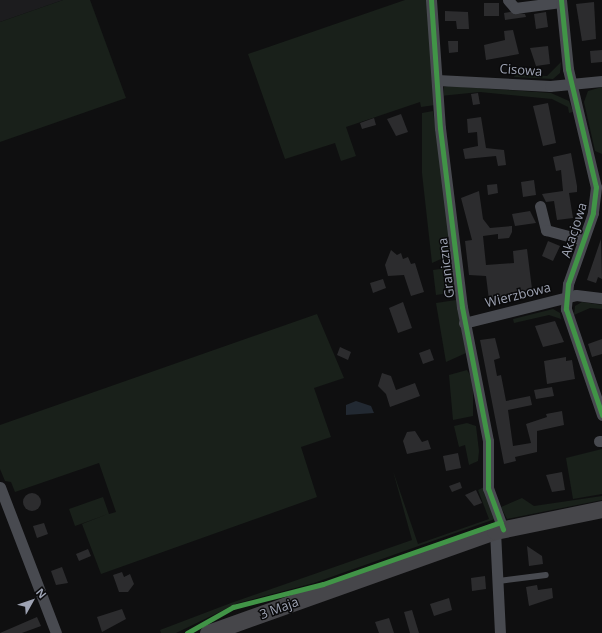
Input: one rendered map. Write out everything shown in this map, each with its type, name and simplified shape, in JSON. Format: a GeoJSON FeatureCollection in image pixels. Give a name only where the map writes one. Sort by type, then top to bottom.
{"type":"FeatureCollection","features":[{"type":"Feature","properties":{"kind":"main road","name":"3 Maja"},"geometry":{"type":"LineString","coordinates":[[208,633],[499,530],[602,509]]}},
{"type":"Feature","properties":{"kind":"street","name":"Graniczna"},"geometry":{"type":"LineString","coordinates":[[431,0],[437,80],[464,323],[488,441],[488,488],[499,530],[500,633]]}},
{"type":"Feature","properties":{"kind":"street","name":"Akacjowa"},"geometry":{"type":"LineString","coordinates":[[508,0],[515,8],[561,1],[573,86],[591,161],[596,199],[566,298],[567,313],[602,415]]}},
{"type":"Feature","properties":{"kind":"street","name":"Cisowa"},"geometry":{"type":"LineString","coordinates":[[437,80],[573,86],[602,81]]}},
{"type":"Feature","properties":{"kind":"street"},"geometry":{"type":"LineString","coordinates":[[591,161],[602,158]]}},
{"type":"Feature","properties":{"kind":"street","name":"Akacjowa"},"geometry":{"type":"LineString","coordinates":[[540,206],[546,230],[583,240]]}},
{"type":"Feature","properties":{"kind":"street","name":"Wierzbowa"},"geometry":{"type":"LineString","coordinates":[[464,323],[580,295],[602,298]]}},
{"type":"Feature","properties":{"kind":"street"},"geometry":{"type":"LineString","coordinates":[[0,486],[56,633]]}},
{"type":"Feature","properties":{"kind":"lane"},"geometry":{"type":"LineString","coordinates":[[499,581],[546,575]]}},
{"type":"Feature","properties":{"kind":"shaded area"},"geometry":{"type":"Polygon","coordinates":[[[0,0],[63,0],[0,22],[0,0]]]}},
{"type":"Feature","properties":{"kind":"shaded area"},"geometry":{"type":"Polygon","coordinates":[[[63,0],[90,0],[126,98],[0,142],[0,22],[63,0]]]}},
{"type":"Feature","properties":{"kind":"shaded area"},"geometry":{"type":"Polygon","coordinates":[[[405,0],[428,0],[435,105],[421,107],[420,102],[346,127],[356,156],[341,161],[335,143],[285,159],[248,54],[405,0]]]}},
{"type":"Feature","properties":{"kind":"shaded area"},"geometry":{"type":"Polygon","coordinates":[[[561,62],[560,73],[553,79],[514,77],[515,74],[547,76],[561,62]]]}},
{"type":"Feature","properties":{"kind":"shaded area"},"geometry":{"type":"Polygon","coordinates":[[[448,86],[551,93],[569,101],[573,112],[569,113],[568,107],[552,99],[480,92],[444,96],[444,87],[448,86]]]}},
{"type":"Feature","properties":{"kind":"shaded area"},"geometry":{"type":"Polygon","coordinates":[[[602,87],[602,154],[595,151],[584,102],[588,91],[602,87]]]}},
{"type":"Feature","properties":{"kind":"shaded area"},"geometry":{"type":"Polygon","coordinates":[[[433,111],[452,254],[432,263],[422,173],[422,113],[433,111]]]}},
{"type":"Feature","properties":{"kind":"shaded area"},"geometry":{"type":"Polygon","coordinates":[[[448,268],[454,271],[456,292],[436,295],[433,270],[448,268]]]}},
{"type":"Feature","properties":{"kind":"shaded area"},"geometry":{"type":"Polygon","coordinates":[[[456,300],[466,353],[446,362],[436,303],[456,300]]]}},
{"type":"Feature","properties":{"kind":"shaded area"},"geometry":{"type":"Polygon","coordinates":[[[582,302],[602,305],[602,309],[590,308],[574,315],[575,306],[582,302]]]}},
{"type":"Feature","properties":{"kind":"shaded area"},"geometry":{"type":"Polygon","coordinates":[[[553,309],[560,313],[561,319],[549,315],[514,323],[513,319],[553,309]]]}},
{"type":"Feature","properties":{"kind":"shaded area"},"geometry":{"type":"Polygon","coordinates":[[[317,314],[344,378],[314,388],[331,437],[301,447],[317,497],[101,574],[82,524],[108,514],[75,526],[69,509],[103,497],[109,514],[116,512],[99,463],[15,492],[11,482],[5,481],[0,469],[0,425],[317,314]]]}},
{"type":"Feature","properties":{"kind":"shaded area"},"geometry":{"type":"Polygon","coordinates":[[[467,370],[473,380],[473,416],[453,420],[449,375],[467,370]]]}},
{"type":"Feature","properties":{"kind":"shaded area"},"geometry":{"type":"Polygon","coordinates":[[[356,401],[371,406],[374,413],[346,415],[346,405],[356,401]]]}},
{"type":"Feature","properties":{"kind":"shaded area"},"geometry":{"type":"Polygon","coordinates":[[[467,423],[476,426],[479,451],[478,461],[469,465],[465,445],[459,447],[454,426],[467,423]]]}},
{"type":"Feature","properties":{"kind":"shaded area"},"geometry":{"type":"Polygon","coordinates":[[[602,449],[602,494],[573,499],[566,458],[602,449]]]}},
{"type":"Feature","properties":{"kind":"shaded area"},"geometry":{"type":"Polygon","coordinates":[[[393,471],[418,544],[489,519],[478,490],[484,487],[495,519],[314,583],[238,603],[176,633],[161,633],[160,630],[231,603],[412,540],[393,471]]]}},
{"type":"Feature","properties":{"kind":"shaded area"},"geometry":{"type":"Polygon","coordinates":[[[602,496],[602,500],[507,519],[501,507],[522,498],[534,506],[602,496]]]}},
{"type":"Feature","properties":{"kind":"building"},"geometry":{"type":"Polygon","coordinates":[[[594,2],[596,39],[582,41],[576,4],[594,2]]]}},
{"type":"Feature","properties":{"kind":"building"},"geometry":{"type":"Polygon","coordinates":[[[484,3],[499,3],[499,16],[484,16],[484,3]]]}},
{"type":"Feature","properties":{"kind":"building"},"geometry":{"type":"Polygon","coordinates":[[[445,11],[468,12],[469,29],[457,29],[456,21],[445,21],[445,11]]]}},
{"type":"Feature","properties":{"kind":"building"},"geometry":{"type":"Polygon","coordinates":[[[510,12],[525,14],[526,17],[505,20],[504,13],[510,12]]]}},
{"type":"Feature","properties":{"kind":"building"},"geometry":{"type":"Polygon","coordinates":[[[546,12],[548,27],[536,29],[534,14],[546,12]]]}},
{"type":"Feature","properties":{"kind":"building"},"geometry":{"type":"Polygon","coordinates":[[[513,30],[519,54],[486,60],[484,45],[505,40],[504,31],[513,30]]]}},
{"type":"Feature","properties":{"kind":"building"},"geometry":{"type":"Polygon","coordinates":[[[448,41],[458,41],[458,52],[449,53],[448,41]]]}},
{"type":"Feature","properties":{"kind":"building"},"geometry":{"type":"Polygon","coordinates":[[[548,46],[550,64],[536,66],[530,48],[548,46]]]}},
{"type":"Feature","properties":{"kind":"building"},"geometry":{"type":"Polygon","coordinates":[[[602,50],[602,62],[591,63],[590,51],[602,50]]]}},
{"type":"Feature","properties":{"kind":"building"},"geometry":{"type":"Polygon","coordinates":[[[478,93],[480,104],[473,105],[471,94],[478,93]]]}},
{"type":"Feature","properties":{"kind":"building"},"geometry":{"type":"Polygon","coordinates":[[[548,103],[556,143],[543,146],[533,106],[548,103]]]}},
{"type":"Feature","properties":{"kind":"building"},"geometry":{"type":"Polygon","coordinates":[[[401,114],[408,132],[396,136],[387,119],[401,114]]]}},
{"type":"Feature","properties":{"kind":"building"},"geometry":{"type":"Polygon","coordinates":[[[481,117],[486,148],[504,150],[506,165],[498,166],[496,156],[465,159],[463,149],[478,146],[477,132],[468,133],[467,119],[481,117]]]}},
{"type":"Feature","properties":{"kind":"building"},"geometry":{"type":"Polygon","coordinates":[[[374,118],[376,125],[362,129],[360,123],[374,118]]]}},
{"type":"Feature","properties":{"kind":"building"},"geometry":{"type":"Polygon","coordinates":[[[571,153],[577,186],[577,192],[569,193],[573,218],[557,220],[554,201],[546,202],[542,194],[563,191],[561,170],[556,171],[553,157],[571,153]]]}},
{"type":"Feature","properties":{"kind":"building"},"geometry":{"type":"Polygon","coordinates":[[[534,180],[536,195],[523,197],[521,182],[534,180]]]}},
{"type":"Feature","properties":{"kind":"building"},"geometry":{"type":"Polygon","coordinates":[[[497,184],[498,193],[488,195],[487,185],[497,184]]]}},
{"type":"Feature","properties":{"kind":"building"},"geometry":{"type":"Polygon","coordinates":[[[479,191],[483,219],[490,228],[512,226],[512,232],[509,238],[498,239],[498,234],[483,236],[486,265],[514,263],[513,251],[527,249],[532,289],[504,297],[505,300],[489,300],[486,276],[469,275],[465,241],[472,240],[461,198],[479,191]]]}},
{"type":"Feature","properties":{"kind":"building"},"geometry":{"type":"Polygon","coordinates":[[[530,211],[536,223],[515,226],[512,214],[530,211]]]}},
{"type":"Feature","properties":{"kind":"building"},"geometry":{"type":"Polygon","coordinates":[[[601,239],[602,279],[598,277],[596,283],[587,280],[601,239]]]}},
{"type":"Feature","properties":{"kind":"building"},"geometry":{"type":"Polygon","coordinates":[[[548,241],[560,246],[553,261],[542,256],[548,241]]]}},
{"type":"Feature","properties":{"kind":"building"},"geometry":{"type":"Polygon","coordinates":[[[391,250],[397,255],[401,253],[403,259],[408,257],[411,264],[415,263],[424,292],[411,296],[404,275],[388,276],[385,265],[391,250]]]}},
{"type":"Feature","properties":{"kind":"building"},"geometry":{"type":"Polygon","coordinates":[[[383,279],[386,288],[373,293],[370,283],[383,279]]]}},
{"type":"Feature","properties":{"kind":"building"},"geometry":{"type":"Polygon","coordinates":[[[403,302],[412,328],[398,333],[389,308],[403,302]]]}},
{"type":"Feature","properties":{"kind":"building"},"geometry":{"type":"Polygon","coordinates":[[[555,321],[564,342],[543,347],[535,326],[555,321]]]}},
{"type":"Feature","properties":{"kind":"building"},"geometry":{"type":"Polygon","coordinates":[[[495,338],[500,358],[494,360],[497,376],[501,375],[506,401],[530,396],[532,405],[508,410],[513,446],[531,443],[526,424],[547,417],[546,414],[562,411],[564,425],[537,431],[537,452],[515,457],[516,461],[504,464],[480,340],[495,338]]]}},
{"type":"Feature","properties":{"kind":"building"},"geometry":{"type":"Polygon","coordinates":[[[602,339],[602,354],[592,357],[588,344],[602,339]]]}},
{"type":"Feature","properties":{"kind":"building"},"geometry":{"type":"Polygon","coordinates":[[[340,347],[351,352],[348,360],[337,355],[340,347]]]}},
{"type":"Feature","properties":{"kind":"building"},"geometry":{"type":"Polygon","coordinates":[[[430,349],[434,360],[423,364],[419,353],[430,349]]]}},
{"type":"Feature","properties":{"kind":"building"},"geometry":{"type":"Polygon","coordinates":[[[566,357],[566,361],[572,360],[575,379],[547,384],[544,361],[566,357]]]}},
{"type":"Feature","properties":{"kind":"building"},"geometry":{"type":"Polygon","coordinates":[[[382,373],[391,376],[396,390],[415,383],[420,396],[390,407],[386,394],[378,386],[382,373]]]}},
{"type":"Feature","properties":{"kind":"building"},"geometry":{"type":"Polygon","coordinates":[[[552,387],[554,396],[536,399],[534,390],[552,387]]]}},
{"type":"Feature","properties":{"kind":"building"},"geometry":{"type":"Polygon","coordinates":[[[415,431],[422,442],[428,440],[431,449],[407,454],[403,441],[407,432],[415,431]]]}},
{"type":"Feature","properties":{"kind":"building"},"geometry":{"type":"Polygon","coordinates":[[[458,453],[461,468],[446,471],[443,456],[458,453]]]}},
{"type":"Feature","properties":{"kind":"building"},"geometry":{"type":"Polygon","coordinates":[[[562,472],[565,490],[552,492],[546,475],[562,472]]]}},
{"type":"Feature","properties":{"kind":"building"},"geometry":{"type":"Polygon","coordinates":[[[460,482],[462,488],[452,492],[449,486],[460,482]]]}},
{"type":"Feature","properties":{"kind":"building"},"geometry":{"type":"Polygon","coordinates":[[[476,490],[482,503],[474,506],[465,495],[476,490]]]}},
{"type":"Feature","properties":{"kind":"building"},"geometry":{"type":"Polygon","coordinates":[[[32,493],[38,496],[41,502],[38,508],[32,511],[26,508],[23,502],[26,496],[32,493]]]}},
{"type":"Feature","properties":{"kind":"building"},"geometry":{"type":"Polygon","coordinates":[[[44,523],[48,534],[37,538],[33,526],[44,523]]]}},
{"type":"Feature","properties":{"kind":"building"},"geometry":{"type":"Polygon","coordinates":[[[527,546],[542,556],[543,564],[529,566],[527,546]]]}},
{"type":"Feature","properties":{"kind":"building"},"geometry":{"type":"Polygon","coordinates":[[[88,549],[91,556],[79,561],[76,554],[88,549]]]}},
{"type":"Feature","properties":{"kind":"building"},"geometry":{"type":"Polygon","coordinates":[[[62,567],[68,583],[56,585],[51,571],[62,567]]]}},
{"type":"Feature","properties":{"kind":"building"},"geometry":{"type":"Polygon","coordinates":[[[122,572],[124,577],[130,574],[134,584],[128,592],[119,592],[113,575],[122,572]]]}},
{"type":"Feature","properties":{"kind":"building"},"geometry":{"type":"Polygon","coordinates":[[[485,576],[486,589],[472,591],[471,578],[485,576]]]}},
{"type":"Feature","properties":{"kind":"building"},"geometry":{"type":"Polygon","coordinates":[[[537,585],[538,590],[552,588],[553,598],[529,606],[526,587],[537,585]]]}},
{"type":"Feature","properties":{"kind":"building"},"geometry":{"type":"Polygon","coordinates":[[[449,598],[452,610],[434,616],[430,604],[449,598]]]}},
{"type":"Feature","properties":{"kind":"building"},"geometry":{"type":"Polygon","coordinates":[[[122,609],[126,619],[102,632],[97,617],[122,609]]]}},
{"type":"Feature","properties":{"kind":"building"},"geometry":{"type":"Polygon","coordinates":[[[412,610],[419,633],[410,633],[404,612],[412,610]]]}},
{"type":"Feature","properties":{"kind":"building"},"geometry":{"type":"Polygon","coordinates":[[[37,617],[41,626],[22,633],[0,633],[37,617]]]}},
{"type":"Feature","properties":{"kind":"building"},"geometry":{"type":"Polygon","coordinates":[[[389,618],[394,633],[379,633],[375,622],[389,618]]]}},
{"type":"Feature","properties":{"kind":"cycle path"},"geometry":{"type":"LineString","coordinates":[[431,0],[440,128],[462,307],[488,441],[488,488],[503,529]]}},
{"type":"Feature","properties":{"kind":"cycle path"},"geometry":{"type":"LineString","coordinates":[[561,0],[568,69],[596,187],[593,213],[568,284],[566,309],[602,415]]}},
{"type":"Feature","properties":{"kind":"cycle path"},"geometry":{"type":"LineString","coordinates":[[187,633],[233,607],[323,584],[501,522]]}}]}
